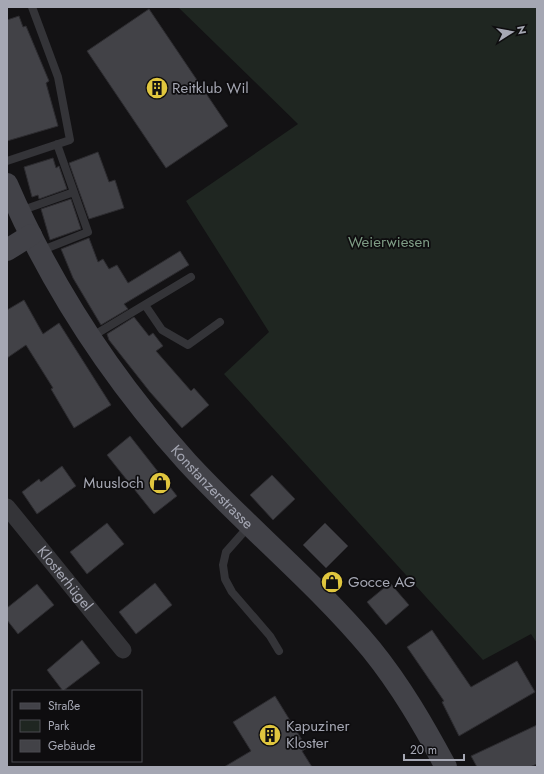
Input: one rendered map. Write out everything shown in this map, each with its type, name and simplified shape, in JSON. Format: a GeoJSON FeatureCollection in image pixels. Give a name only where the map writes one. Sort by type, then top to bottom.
{"type":"FeatureCollection","features":[{"type":"Feature","properties":{"kind":"main road","name":"Konstanzerstrasse"},"geometry":{"type":"LineString","coordinates":[[8,188],[35,243],[90,338],[118,378],[164,436],[250,525],[337,611],[371,649],[408,700],[446,767]]}},
{"type":"Feature","properties":{"kind":"main road"},"geometry":{"type":"LineString","coordinates":[[7,250],[35,243]]}},
{"type":"Feature","properties":{"kind":"street","name":"Klosterhügel"},"geometry":{"type":"LineString","coordinates":[[7,507],[123,650]]}},
{"type":"Feature","properties":{"kind":"lane"},"geometry":{"type":"LineString","coordinates":[[7,161],[70,140],[58,76],[32,7]]}},
{"type":"Feature","properties":{"kind":"lane"},"geometry":{"type":"LineString","coordinates":[[35,243],[88,232],[57,144]]}},
{"type":"Feature","properties":{"kind":"lane"},"geometry":{"type":"LineString","coordinates":[[20,211],[74,192]]}},
{"type":"Feature","properties":{"kind":"lane"},"geometry":{"type":"LineString","coordinates":[[90,338],[191,277]]}},
{"type":"Feature","properties":{"kind":"lane"},"geometry":{"type":"LineString","coordinates":[[145,305],[162,330],[188,345],[220,322]]}},
{"type":"Feature","properties":{"kind":"lane"},"geometry":{"type":"LineString","coordinates":[[250,525],[226,552],[223,565],[225,579],[232,592],[270,636],[279,650]]}},
{"type":"Feature","properties":{"kind":"green space","name":"Weierwiesen"},"geometry":{"type":"Polygon","coordinates":[[[178,7],[537,7],[537,643],[531,634],[483,660],[224,374],[269,332],[186,201],[298,124],[178,7]]]}},
{"type":"Feature","properties":{"kind":"building","name":"Reitklub Wil"},"geometry":{"type":"Polygon","coordinates":[[[149,9],[228,126],[166,168],[87,51],[149,9]]]}},
{"type":"Feature","properties":{"kind":"building"},"geometry":{"type":"Polygon","coordinates":[[[19,16],[23,27],[26,26],[49,81],[46,83],[58,126],[7,141],[7,20],[19,16]]]}},
{"type":"Feature","properties":{"kind":"building"},"geometry":{"type":"Polygon","coordinates":[[[98,152],[109,182],[115,180],[124,208],[89,219],[69,163],[98,152]]]}},
{"type":"Feature","properties":{"kind":"building"},"geometry":{"type":"Polygon","coordinates":[[[53,158],[56,168],[59,166],[67,189],[39,199],[38,195],[32,197],[24,167],[53,158]]]}},
{"type":"Feature","properties":{"kind":"building"},"geometry":{"type":"Polygon","coordinates":[[[71,199],[81,229],[50,240],[41,209],[71,199]]]}},
{"type":"Feature","properties":{"kind":"building"},"geometry":{"type":"Polygon","coordinates":[[[89,238],[98,262],[103,259],[109,269],[117,265],[128,283],[180,251],[189,265],[124,304],[128,309],[101,325],[73,278],[61,249],[89,238]]]}},
{"type":"Feature","properties":{"kind":"building"},"geometry":{"type":"Polygon","coordinates":[[[24,300],[43,334],[59,323],[111,405],[74,428],[51,389],[53,388],[26,345],[7,358],[7,310],[24,300]]]}},
{"type":"Feature","properties":{"kind":"building"},"geometry":{"type":"Polygon","coordinates":[[[134,317],[149,336],[153,333],[163,346],[156,351],[191,391],[194,388],[209,405],[182,428],[150,392],[109,340],[107,334],[134,317]]]}},
{"type":"Feature","properties":{"kind":"building"},"geometry":{"type":"Polygon","coordinates":[[[130,436],[177,496],[154,514],[107,455],[130,436]]]}},
{"type":"Feature","properties":{"kind":"building"},"geometry":{"type":"Polygon","coordinates":[[[62,466],[76,486],[37,514],[22,492],[39,479],[41,482],[62,466]]]}},
{"type":"Feature","properties":{"kind":"building"},"geometry":{"type":"Polygon","coordinates":[[[272,475],[295,499],[273,520],[250,495],[272,475]]]}},
{"type":"Feature","properties":{"kind":"building"},"geometry":{"type":"Polygon","coordinates":[[[107,523],[124,544],[87,574],[70,552],[107,523]]]}},
{"type":"Feature","properties":{"kind":"building"},"geometry":{"type":"Polygon","coordinates":[[[325,523],[348,546],[326,568],[303,545],[325,523]]]}},
{"type":"Feature","properties":{"kind":"building"},"geometry":{"type":"Polygon","coordinates":[[[155,583],[172,605],[136,634],[119,612],[155,583]]]}},
{"type":"Feature","properties":{"kind":"building"},"geometry":{"type":"Polygon","coordinates":[[[390,583],[409,605],[386,625],[367,602],[390,583]]]}},
{"type":"Feature","properties":{"kind":"building"},"geometry":{"type":"Polygon","coordinates":[[[37,584],[54,605],[18,634],[7,620],[7,608],[37,584]]]}},
{"type":"Feature","properties":{"kind":"building"},"geometry":{"type":"Polygon","coordinates":[[[432,630],[471,687],[517,661],[535,692],[459,736],[442,702],[444,701],[407,647],[432,630]]]}},
{"type":"Feature","properties":{"kind":"building"},"geometry":{"type":"Polygon","coordinates":[[[82,640],[100,663],[64,690],[62,690],[47,670],[82,640]]]}},
{"type":"Feature","properties":{"kind":"building","name":"Kapuziner Kloster"},"geometry":{"type":"Polygon","coordinates":[[[275,696],[307,748],[302,751],[312,767],[224,767],[251,751],[233,722],[275,696]]]}},
{"type":"Feature","properties":{"kind":"building"},"geometry":{"type":"Polygon","coordinates":[[[537,725],[537,764],[530,767],[477,767],[471,756],[537,725]]]}},
{"type":"Feature","properties":{"kind":"place","name":"Reitklub Wil"},"geometry":{"type":"Point","coordinates":[157,88]}},
{"type":"Feature","properties":{"kind":"place","name":"Muusloch"},"geometry":{"type":"Point","coordinates":[160,483]}},
{"type":"Feature","properties":{"kind":"place","name":"Gocce AG"},"geometry":{"type":"Point","coordinates":[332,582]}},
{"type":"Feature","properties":{"kind":"place","name":"Kapuziner Kloster"},"geometry":{"type":"Point","coordinates":[270,735]}}]}
